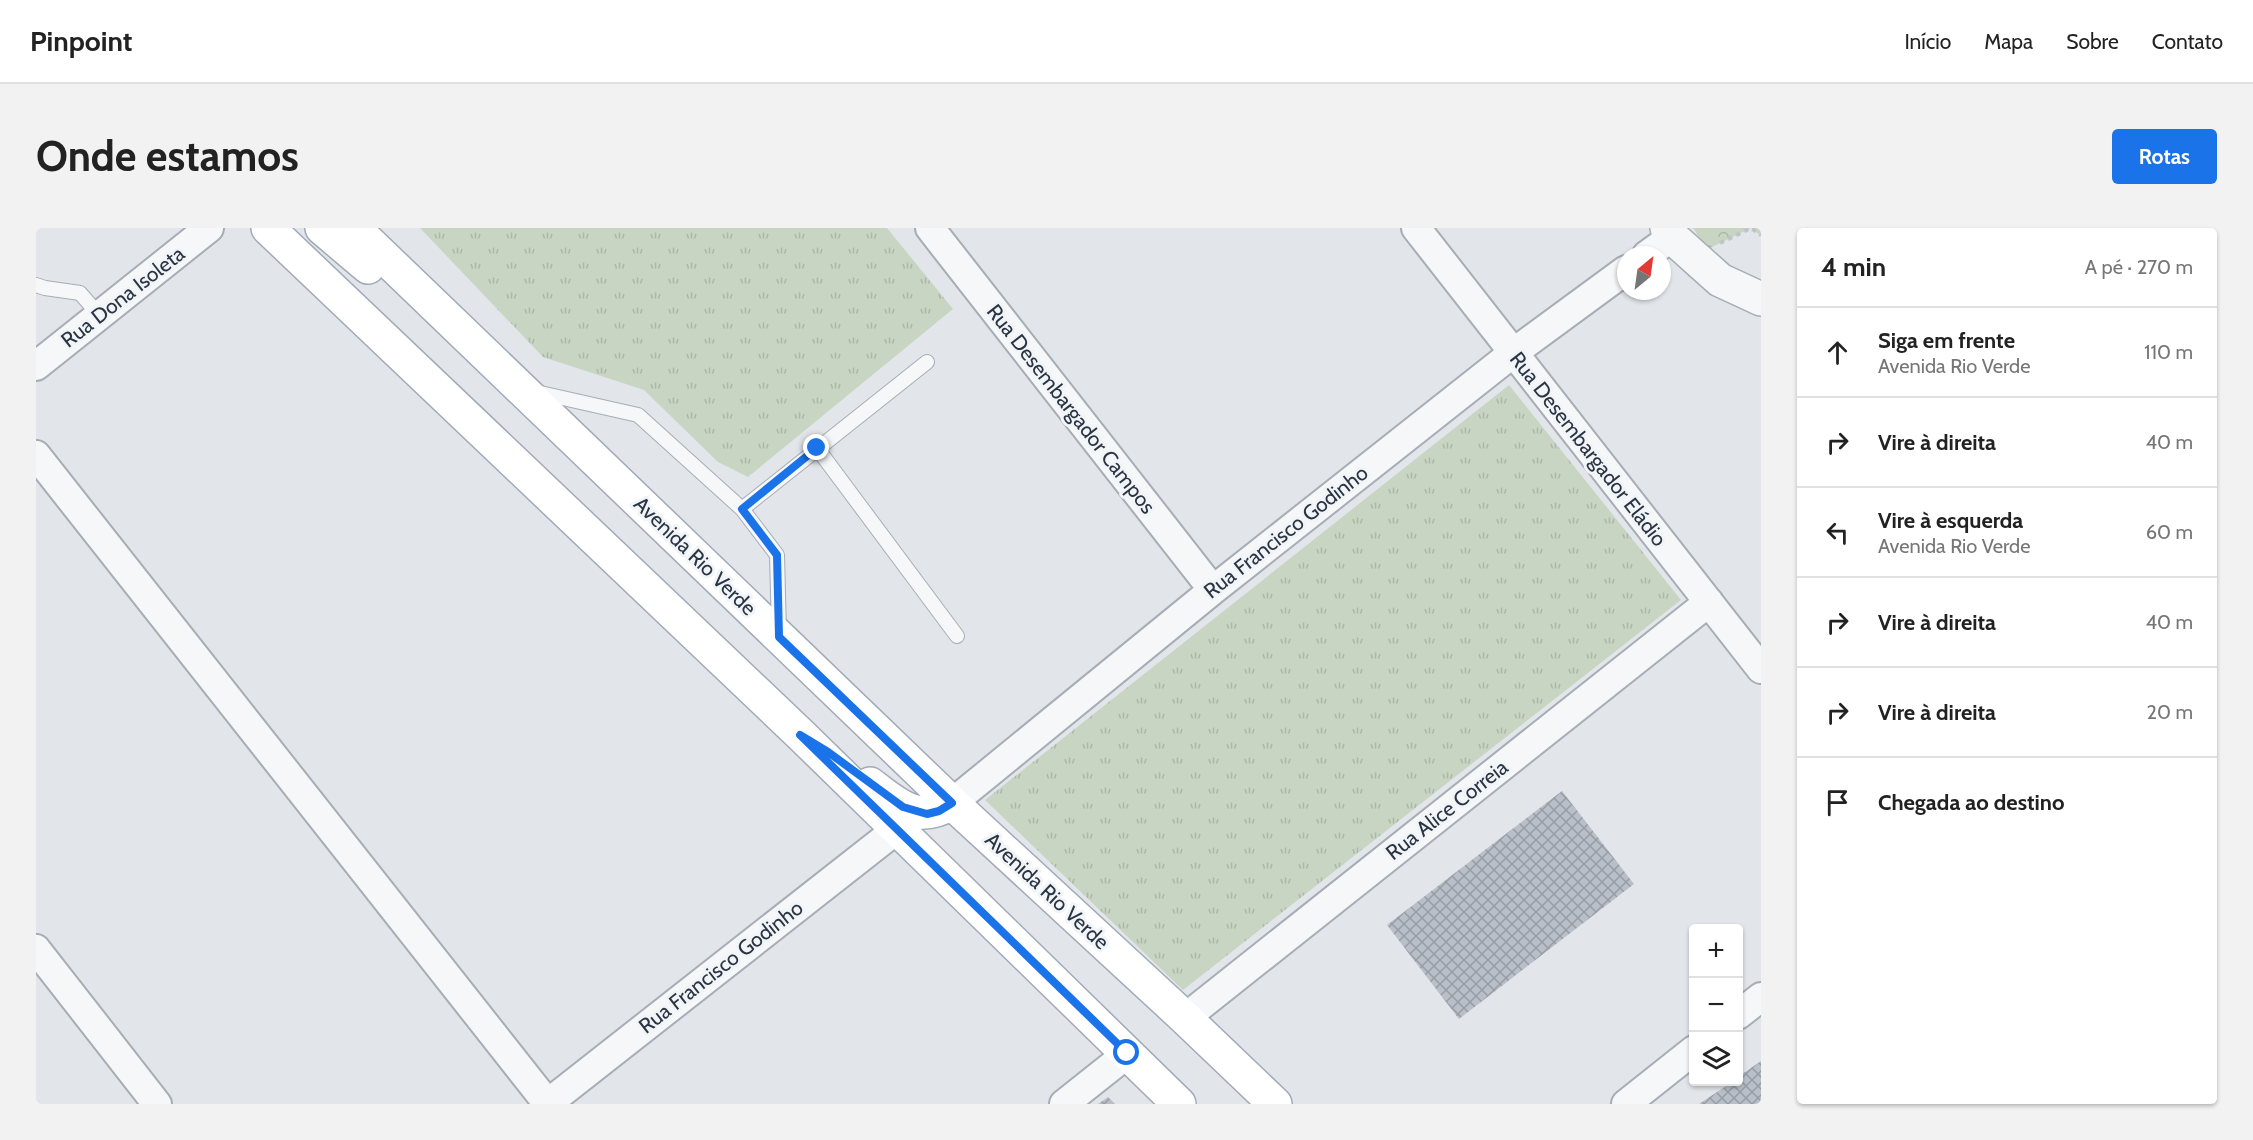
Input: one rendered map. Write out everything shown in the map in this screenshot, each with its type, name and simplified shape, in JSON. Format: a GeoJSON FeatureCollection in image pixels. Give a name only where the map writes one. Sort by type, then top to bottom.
{"type":"FeatureCollection","features":[{"type":"Feature","properties":{"kind":"main road"},"geometry":{"type":"LineString","coordinates":[[268,228],[800,735],[1179,1104]]}},
{"type":"Feature","properties":{"kind":"main road"},"geometry":{"type":"LineString","coordinates":[[322,228],[408,301],[446,318]]}},
{"type":"Feature","properties":{"kind":"main road","name":"Avenida Rio Verde"},"geometry":{"type":"LineString","coordinates":[[354,228],[952,803],[1275,1104]]}},
{"type":"Feature","properties":{"kind":"main road"},"geometry":{"type":"LineString","coordinates":[[800,735],[828,752],[903,807],[927,814],[939,811],[952,803]]}},
{"type":"Feature","properties":{"kind":"street","name":"Rua Dona Isoleta"},"geometry":{"type":"LineString","coordinates":[[36,366],[210,228]]}},
{"type":"Feature","properties":{"kind":"street","name":"Rua Desembargador Campos"},"geometry":{"type":"LineString","coordinates":[[930,228],[1213,590]]}},
{"type":"Feature","properties":{"kind":"street","name":"Rua Desembargador Eládio"},"geometry":{"type":"LineString","coordinates":[[1416,228],[1761,669]]}},
{"type":"Feature","properties":{"kind":"street"},"geometry":{"type":"LineString","coordinates":[[1662,240],[1720,280],[1761,299]]}},
{"type":"Feature","properties":{"kind":"street","name":"Rua Francisco Godinho"},"geometry":{"type":"LineString","coordinates":[[952,803],[1213,590],[1513,353],[1617,277]]}},
{"type":"Feature","properties":{"kind":"street"},"geometry":{"type":"LineString","coordinates":[[36,455],[547,1104]]}},
{"type":"Feature","properties":{"kind":"street","name":"Rua Alice Correia"},"geometry":{"type":"LineString","coordinates":[[1185,1018],[1708,602]]}},
{"type":"Feature","properties":{"kind":"street","name":"Rua Francisco Godinho"},"geometry":{"type":"LineString","coordinates":[[547,1104],[896,830]]}},
{"type":"Feature","properties":{"kind":"street"},"geometry":{"type":"LineString","coordinates":[[36,949],[157,1104]]}},
{"type":"Feature","properties":{"kind":"street"},"geometry":{"type":"LineString","coordinates":[[1743,1011],[1761,997]]}},
{"type":"Feature","properties":{"kind":"street"},"geometry":{"type":"LineString","coordinates":[[1064,1104],[1127,1053]]}},
{"type":"Feature","properties":{"kind":"street"},"geometry":{"type":"LineString","coordinates":[[1626,1104],[1689,1054]]}},
{"type":"Feature","properties":{"kind":"lane"},"geometry":{"type":"LineString","coordinates":[[36,285],[80,293],[99,315]]}},
{"type":"Feature","properties":{"kind":"lane"},"geometry":{"type":"LineString","coordinates":[[742,509],[927,362]]}},
{"type":"Feature","properties":{"kind":"lane"},"geometry":{"type":"LineString","coordinates":[[520,388],[638,415],[742,509],[777,555],[779,637]]}},
{"type":"Feature","properties":{"kind":"lane"},"geometry":{"type":"LineString","coordinates":[[817,448],[957,636]]}},
{"type":"Feature","properties":{"kind":"path"},"geometry":{"type":"LineString","coordinates":[[1719,244],[1751,228],[1761,235]]}},
{"type":"Feature","properties":{"kind":"green space"},"geometry":{"type":"Polygon","coordinates":[[[420,228],[887,228],[953,309],[748,477],[718,462],[644,390],[543,357],[420,228]]]}},
{"type":"Feature","properties":{"kind":"green space"},"geometry":{"type":"Polygon","coordinates":[[[1693,228],[1751,228],[1708,249],[1693,228]]]}},
{"type":"Feature","properties":{"kind":"green space"},"geometry":{"type":"Polygon","coordinates":[[[1751,228],[1761,228],[1761,236],[1751,228]]]}},
{"type":"Feature","properties":{"kind":"green space"},"geometry":{"type":"Polygon","coordinates":[[[1509,385],[1681,600],[1183,990],[985,800],[1509,385]]]}},
{"type":"Feature","properties":{"kind":"building"},"geometry":{"type":"Polygon","coordinates":[[[1562,791],[1634,884],[1459,1019],[1387,925],[1562,791]]]}},
{"type":"Feature","properties":{"kind":"building"},"geometry":{"type":"Polygon","coordinates":[[[1761,1061],[1761,1104],[1699,1104],[1726,1086],[1743,1086],[1743,1074],[1761,1061]]]}},
{"type":"Feature","properties":{"kind":"building"},"geometry":{"type":"Polygon","coordinates":[[[1108,1097],[1115,1104],[1098,1104],[1108,1097]]]}},
{"type":"Feature","properties":{"kind":"route"},"geometry":{"type":"LineString","coordinates":[[817,448],[742,509],[777,555],[779,637],[952,803],[939,811],[927,814],[903,807],[828,752],[800,735],[1127,1053]]}}]}
